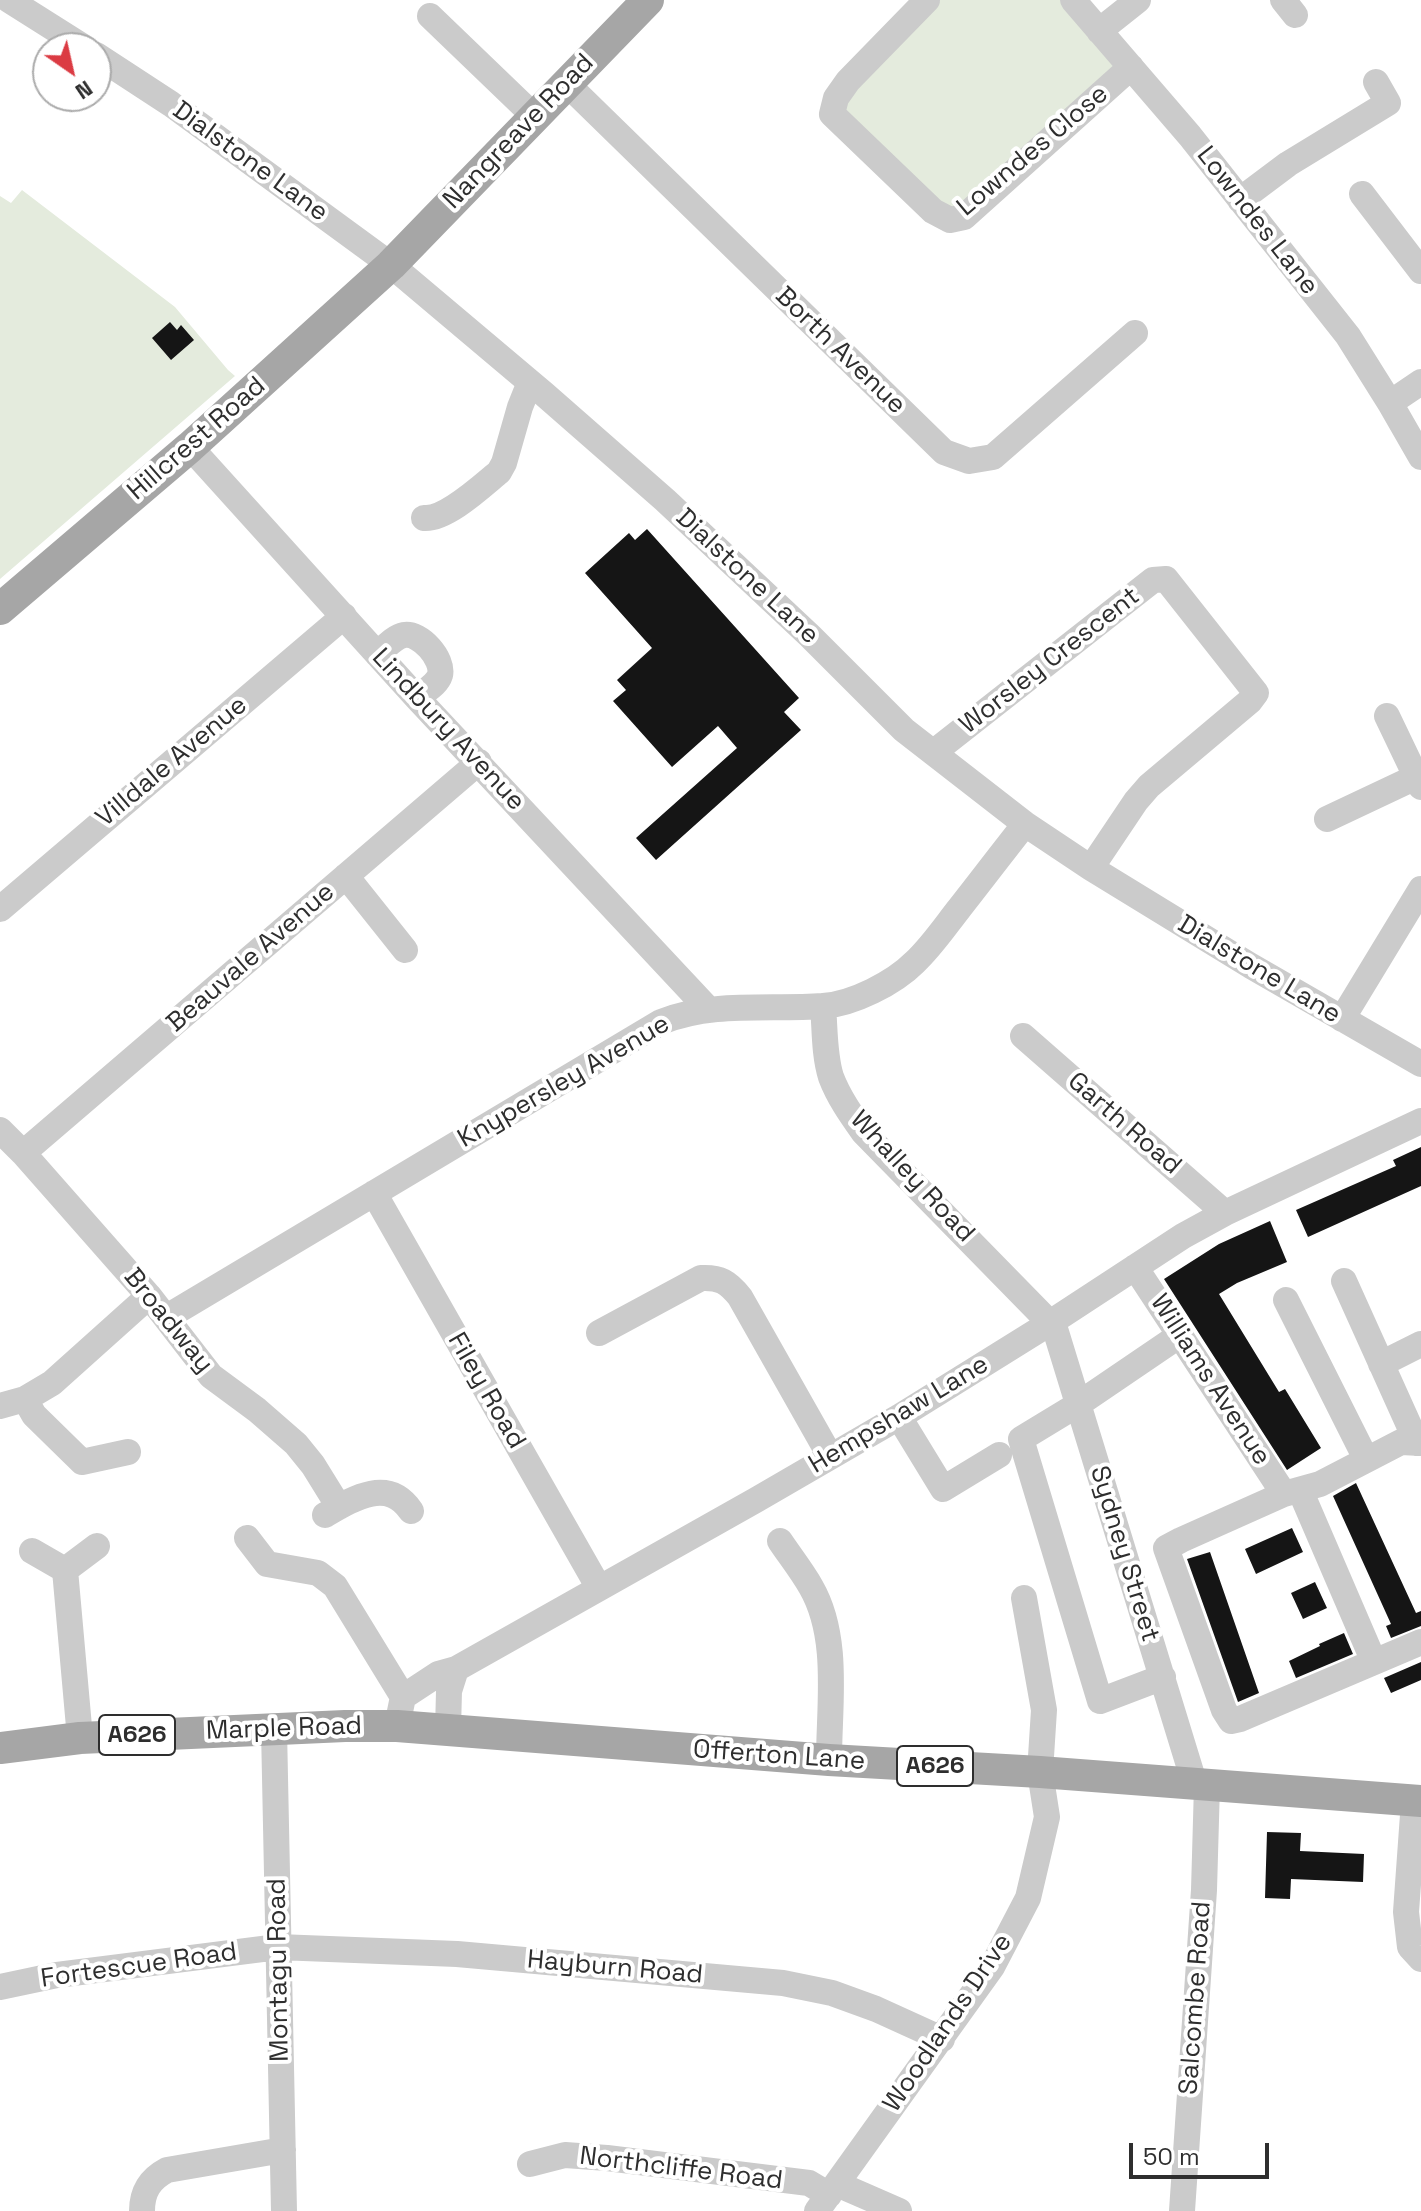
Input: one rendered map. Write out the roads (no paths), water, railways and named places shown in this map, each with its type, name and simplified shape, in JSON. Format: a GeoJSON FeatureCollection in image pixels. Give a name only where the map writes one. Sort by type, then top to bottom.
{"type":"FeatureCollection","features":[{"type":"Feature","properties":{"kind":"main road","name":"Nangreave Road"},"geometry":{"type":"LineString","coordinates":[[391,265],[648,0]]}},
{"type":"Feature","properties":{"kind":"main road","name":"Hillcrest Road"},"geometry":{"type":"LineString","coordinates":[[0,609],[190,447],[391,265]]}},
{"type":"Feature","properties":{"kind":"main road","name":"Marple Road"},"geometry":{"type":"LineString","coordinates":[[0,1748],[80,1738],[418,1720]]}},
{"type":"Feature","properties":{"kind":"main road","name":"Offerton Lane"},"geometry":{"type":"LineString","coordinates":[[418,1720],[829,1760],[1040,1772],[1418,1801]]}},
{"type":"Feature","properties":{"kind":"street","name":"Lowndes Close"},"geometry":{"type":"LineString","coordinates":[[927,0],[848,81],[836,98],[832,114],[933,211],[950,220],[964,217],[1131,67]]}},
{"type":"Feature","properties":{"kind":"street","name":"Lowndes Lane"},"geometry":{"type":"LineString","coordinates":[[1073,0],[1190,136],[1348,336],[1421,457]]}},
{"type":"Feature","properties":{"kind":"street"},"geometry":{"type":"LineString","coordinates":[[1099,31],[1138,0]]}},
{"type":"Feature","properties":{"kind":"street"},"geometry":{"type":"LineString","coordinates":[[14,1],[61,32]]}},
{"type":"Feature","properties":{"kind":"street"},"geometry":{"type":"LineString","coordinates":[[430,16],[534,116]]}},
{"type":"Feature","properties":{"kind":"street","name":"Dialstone Lane"},"geometry":{"type":"LineString","coordinates":[[112,65],[171,104],[391,265],[665,500],[810,636],[904,730],[1025,824],[1251,966],[1421,1064]]}},
{"type":"Feature","properties":{"kind":"street"},"geometry":{"type":"LineString","coordinates":[[1240,200],[1288,164],[1388,103],[1376,82]]}},
{"type":"Feature","properties":{"kind":"street","name":"Borth Avenue"},"geometry":{"type":"LineString","coordinates":[[566,83],[944,452],[969,461],[993,457],[1135,333]]}},
{"type":"Feature","properties":{"kind":"street"},"geometry":{"type":"LineString","coordinates":[[1362,194],[1421,271]]}},
{"type":"Feature","properties":{"kind":"street"},"geometry":{"type":"LineString","coordinates":[[424,518],[431,519],[449,511],[499,472],[530,382]]}},
{"type":"Feature","properties":{"kind":"street"},"geometry":{"type":"LineString","coordinates":[[1390,403],[1421,382]]}},
{"type":"Feature","properties":{"kind":"street","name":"Lindbury Avenue"},"geometry":{"type":"LineString","coordinates":[[190,447],[417,698],[709,1010]]}},
{"type":"Feature","properties":{"kind":"street","name":"Worsley Crescent"},"geometry":{"type":"LineString","coordinates":[[934,752],[1146,585],[1153,580],[1166,579],[1256,693],[1149,786],[1091,868]]}},
{"type":"Feature","properties":{"kind":"street","name":"Villdale Avenue"},"geometry":{"type":"LineString","coordinates":[[0,909],[344,616]]}},
{"type":"Feature","properties":{"kind":"street"},"geometry":{"type":"LineString","coordinates":[[377,654],[398,637],[406,635],[420,639],[438,660],[440,674],[436,682],[417,698]]}},
{"type":"Feature","properties":{"kind":"street"},"geometry":{"type":"LineString","coordinates":[[1327,819],[1418,782],[1387,716]]}},
{"type":"Feature","properties":{"kind":"street","name":"Beauvale Avenue"},"geometry":{"type":"LineString","coordinates":[[23,1153],[479,762]]}},
{"type":"Feature","properties":{"kind":"street","name":"Knypersley Avenue"},"geometry":{"type":"LineString","coordinates":[[167,1317],[634,1036],[678,1015],[757,1006],[823,1006],[836,1004],[888,983],[914,964],[934,941],[1025,824]]}},
{"type":"Feature","properties":{"kind":"street"},"geometry":{"type":"LineString","coordinates":[[346,876],[405,950]]}},
{"type":"Feature","properties":{"kind":"street"},"geometry":{"type":"LineString","coordinates":[[1342,1019],[1421,889]]}},
{"type":"Feature","properties":{"kind":"street","name":"Whalley Road"},"geometry":{"type":"LineString","coordinates":[[823,1006],[831,1076],[864,1133],[1050,1323]]}},
{"type":"Feature","properties":{"kind":"street","name":"Garth Road"},"geometry":{"type":"LineString","coordinates":[[1023,1036],[1225,1213]]}},
{"type":"Feature","properties":{"kind":"street"},"geometry":{"type":"LineString","coordinates":[[1414,1124],[1421,1104]]}},
{"type":"Feature","properties":{"kind":"street","name":"Hempshaw Lane"},"geometry":{"type":"LineString","coordinates":[[418,1720],[438,1674],[456,1669],[899,1417],[1183,1236],[1414,1124]]}},
{"type":"Feature","properties":{"kind":"street","name":"Broadway"},"geometry":{"type":"LineString","coordinates":[[0,1130],[149,1296],[211,1376],[296,1444],[340,1507],[376,1493],[393,1494],[403,1500],[411,1511]]}},
{"type":"Feature","properties":{"kind":"street","name":"Filey Road"},"geometry":{"type":"LineString","coordinates":[[374,1193],[599,1588]]}},
{"type":"Feature","properties":{"kind":"street","name":"Williams Avenue"},"geometry":{"type":"LineString","coordinates":[[1135,1267],[1292,1492],[1374,1662]]}},
{"type":"Feature","properties":{"kind":"street"},"geometry":{"type":"LineString","coordinates":[[599,1333],[701,1278],[716,1277],[729,1283],[740,1297],[830,1456]]}},
{"type":"Feature","properties":{"kind":"street"},"geometry":{"type":"LineString","coordinates":[[1344,1281],[1419,1443],[1401,1442],[1320,1484],[1292,1492],[1166,1548],[1224,1710],[1231,1721],[1421,1642]]}},
{"type":"Feature","properties":{"kind":"street"},"geometry":{"type":"LineString","coordinates":[[9,1398],[52,1383],[149,1296]]}},
{"type":"Feature","properties":{"kind":"street"},"geometry":{"type":"LineString","coordinates":[[1286,1300],[1366,1459]]}},
{"type":"Feature","properties":{"kind":"street","name":"Sydney Street"},"geometry":{"type":"LineString","coordinates":[[1050,1323],[1056,1332],[1163,1677],[1201,1785]]}},
{"type":"Feature","properties":{"kind":"street"},"geometry":{"type":"LineString","coordinates":[[1163,1677],[1100,1701],[1021,1439],[1180,1335]]}},
{"type":"Feature","properties":{"kind":"street"},"geometry":{"type":"LineString","coordinates":[[1381,1364],[1421,1344]]}},
{"type":"Feature","properties":{"kind":"street"},"geometry":{"type":"LineString","coordinates":[[9,1398],[34,1415],[82,1462],[128,1452]]}},
{"type":"Feature","properties":{"kind":"street"},"geometry":{"type":"LineString","coordinates":[[899,1417],[943,1489],[999,1455]]}},
{"type":"Feature","properties":{"kind":"street"},"geometry":{"type":"LineString","coordinates":[[247,1538],[267,1564],[318,1573],[335,1586],[418,1720],[449,1691],[456,1669]]}},
{"type":"Feature","properties":{"kind":"street"},"geometry":{"type":"LineString","coordinates":[[780,1541],[812,1589],[825,1625],[830,1662],[829,1760]]}},
{"type":"Feature","properties":{"kind":"street"},"geometry":{"type":"LineString","coordinates":[[65,1570],[97,1546]]}},
{"type":"Feature","properties":{"kind":"street"},"geometry":{"type":"LineString","coordinates":[[32,1551],[65,1570]]}},
{"type":"Feature","properties":{"kind":"street"},"geometry":{"type":"LineString","coordinates":[[65,1570],[80,1738]]}},
{"type":"Feature","properties":{"kind":"street","name":"Woodlands Drive"},"geometry":{"type":"LineString","coordinates":[[828,2196],[992,1967],[1028,1898],[1047,1817],[1040,1772],[1044,1710],[1024,1598]]}},
{"type":"Feature","properties":{"kind":"street","name":"Montagu Road"},"geometry":{"type":"LineString","coordinates":[[274,1729],[284,2211]]}},
{"type":"Feature","properties":{"kind":"street","name":"Salcombe Road"},"geometry":{"type":"LineString","coordinates":[[1182,2211],[1204,1890],[1201,1785]]}},
{"type":"Feature","properties":{"kind":"street"},"geometry":{"type":"LineString","coordinates":[[1418,1801],[1406,1912],[1410,1947],[1421,1959]]}},
{"type":"Feature","properties":{"kind":"street","name":"Fortescue Road"},"geometry":{"type":"LineString","coordinates":[[0,1987],[57,1975],[278,1947]]}},
{"type":"Feature","properties":{"kind":"street","name":"Hayburn Road"},"geometry":{"type":"LineString","coordinates":[[278,1947],[457,1954],[783,1983],[832,1993],[942,2039]]}},
{"type":"Feature","properties":{"kind":"street"},"geometry":{"type":"LineString","coordinates":[[142,2211],[143,2196],[148,2186],[155,2176],[167,2170],[283,2150]]}},
{"type":"Feature","properties":{"kind":"street","name":"Northcliffe Road"},"geometry":{"type":"LineString","coordinates":[[530,2164],[565,2155],[607,2158],[809,2183],[828,2196],[844,2187],[899,2211]]}}]}
